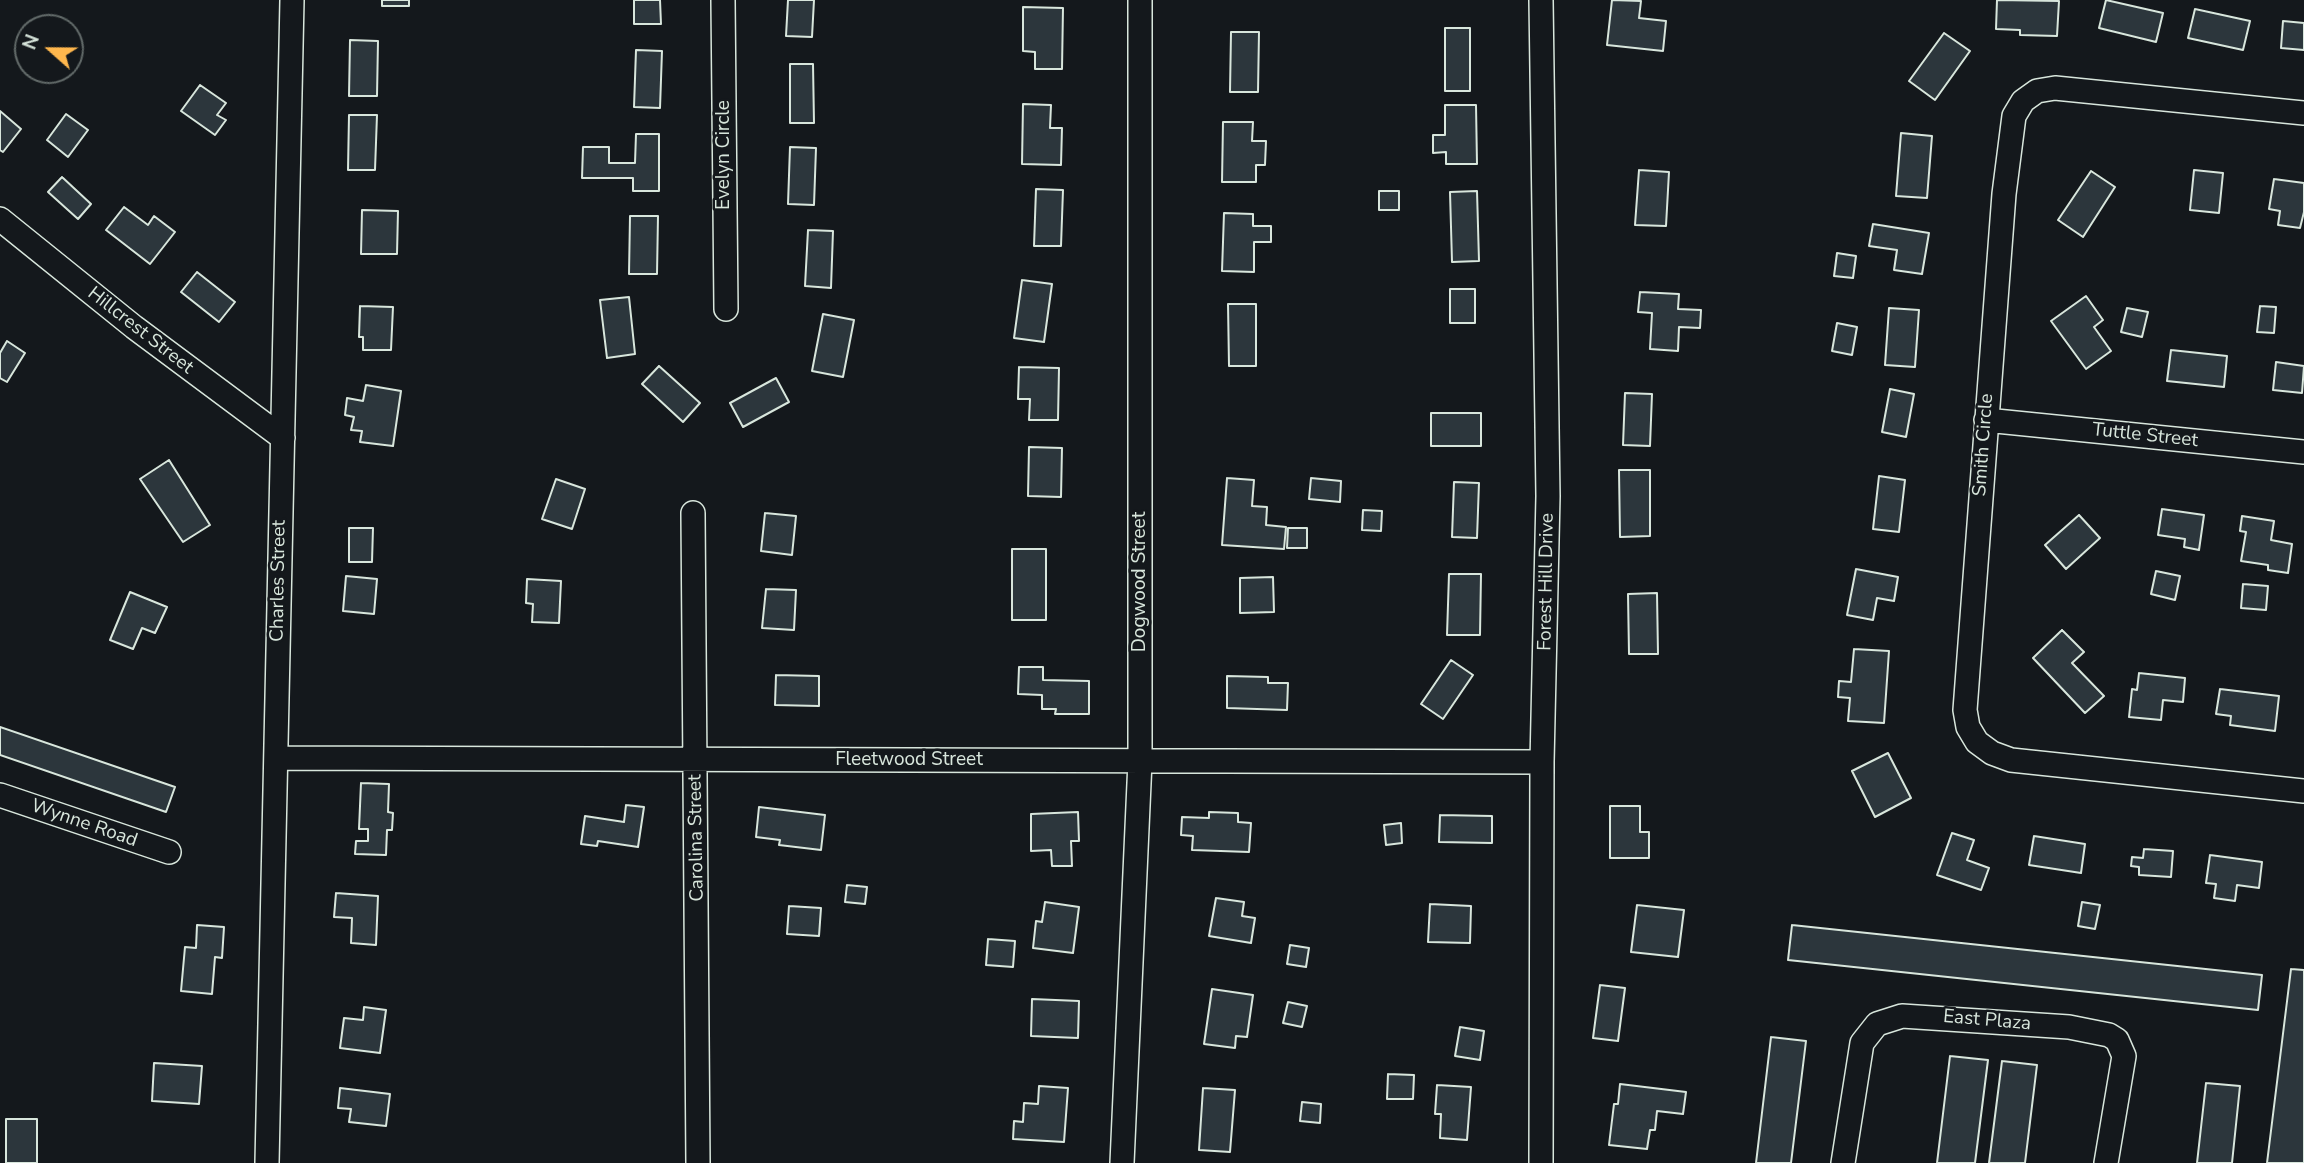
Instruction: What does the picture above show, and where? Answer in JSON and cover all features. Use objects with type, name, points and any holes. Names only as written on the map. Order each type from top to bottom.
[{"type":"street","name":"Charles Street","points":[[267,1163],[292,0]]},
{"type":"street","name":"Evelyn Circle","points":[[723,0],[726,309]]},
{"type":"street","name":"Dogwood Street","points":[[1122,1163],[1140,761],[1140,0]]},
{"type":"street","name":"Forest Hill Drive","points":[[1541,0],[1548,496],[1542,762],[1541,1163]]},
{"type":"street","name":"Smith Circle","points":[[2304,113],[2055,88],[2037,91],[2023,101],[2014,117],[2009,136],[1965,698],[1968,727],[1977,742],[1992,753],[2034,764],[2304,791]]},
{"type":"street","name":"Hillcrest Street","points":[[0,219],[125,320],[283,438]]},
{"type":"street","name":"Tuttle Street","points":[[1986,420],[2304,452]]},
{"type":"street","name":"Carolina Street","points":[[693,513],[698,1163]]},
{"type":"street","name":"Fleetwood Street","points":[[276,758],[1542,762]]},
{"type":"street","name":"Wynne Road","points":[[0,795],[169,852]]},
{"type":"street","name":"East Plaza","points":[[1843,1163],[1862,1043],[1877,1024],[1902,1016],[2069,1027],[2109,1034],[2117,1040],[2124,1056],[2106,1163]]},
{"type":"building","points":[[382,0],[409,0],[409,6],[382,6]]},
{"type":"building","points":[[634,0],[660,0],[661,24],[634,24]]},
{"type":"building","points":[[788,0],[814,0],[812,37],[786,36]]},
{"type":"building","points":[[1612,0],[1641,1],[1639,18],[1666,21],[1663,51],[1607,45]]},
{"type":"building","points":[[1997,0],[2059,1],[2057,36],[2020,35],[2020,30],[1996,29]]},
{"type":"building","points":[[2106,0],[2163,13],[2156,42],[2099,28]]},
{"type":"building","points":[[1023,7],[1063,8],[1062,69],[1035,69],[1035,52],[1023,51]]},
{"type":"building","points":[[2195,9],[2250,21],[2243,50],[2188,38]]},
{"type":"building","points":[[2283,21],[2304,23],[2304,50],[2281,48]]},
{"type":"building","points":[[1445,28],[1470,28],[1470,91],[1445,91]]},
{"type":"building","points":[[1231,32],[1259,32],[1258,92],[1230,92]]},
{"type":"building","points":[[1944,33],[1970,51],[1935,100],[1909,81]]},
{"type":"building","points":[[350,40],[378,41],[377,96],[349,96]]},
{"type":"building","points":[[636,50],[662,51],[660,108],[634,107]]},
{"type":"building","points":[[790,64],[813,64],[814,123],[790,123]]},
{"type":"building","points":[[200,85],[226,103],[217,115],[226,120],[215,135],[181,111]]},
{"type":"building","points":[[1023,104],[1051,105],[1050,128],[1062,128],[1061,165],[1022,164]]},
{"type":"building","points":[[1445,105],[1476,105],[1477,164],[1446,164],[1446,152],[1433,153],[1433,135],[1445,135]]},
{"type":"building","points":[[0,111],[21,129],[3,152],[0,150]]},
{"type":"building","points":[[66,114],[88,130],[68,157],[47,140]]},
{"type":"building","points":[[349,115],[377,115],[375,170],[348,170]]},
{"type":"building","points":[[1223,122],[1253,122],[1252,141],[1266,141],[1265,165],[1256,165],[1256,182],[1222,182]]},
{"type":"building","points":[[1901,133],[1932,136],[1927,198],[1896,196]]},
{"type":"building","points":[[636,134],[659,134],[659,191],[633,191],[633,178],[582,178],[583,147],[609,147],[609,163],[635,163]]},
{"type":"building","points":[[790,147],[816,148],[814,205],[788,204]]},
{"type":"building","points":[[1639,170],[1669,172],[1666,226],[1635,225]]},
{"type":"building","points":[[2194,170],[2223,173],[2219,213],[2190,210]]},
{"type":"building","points":[[2091,171],[2115,187],[2083,237],[2058,220]]},
{"type":"building","points":[[62,177],[91,204],[78,219],[48,192]]},
{"type":"building","points":[[2274,179],[2304,183],[2304,212],[2300,228],[2278,225],[2280,211],[2269,209]]},
{"type":"building","points":[[1036,189],[1063,190],[1061,246],[1034,246]]},
{"type":"building","points":[[1379,191],[1399,191],[1399,210],[1379,210]]},
{"type":"building","points":[[1477,191],[1479,261],[1452,262],[1450,192]]},
{"type":"building","points":[[124,207],[148,225],[154,216],[175,232],[150,264],[106,230]]},
{"type":"building","points":[[362,210],[398,211],[397,254],[361,254]]},
{"type":"building","points":[[1224,213],[1253,214],[1253,226],[1271,226],[1271,242],[1254,242],[1254,272],[1222,271]]},
{"type":"building","points":[[630,216],[658,216],[657,274],[629,274]]},
{"type":"building","points":[[1873,224],[1929,233],[1922,274],[1894,270],[1897,250],[1869,246]]},
{"type":"building","points":[[808,230],[833,231],[831,288],[805,286]]},
{"type":"building","points":[[1837,253],[1856,256],[1853,278],[1834,276]]},
{"type":"building","points":[[197,272],[235,302],[219,322],[181,292]]},
{"type":"building","points":[[1022,280],[1052,284],[1044,342],[1014,338]]},
{"type":"building","points":[[1450,289],[1475,289],[1475,323],[1450,323]]},
{"type":"building","points":[[1640,292],[1679,294],[1678,309],[1701,310],[1700,328],[1679,327],[1678,351],[1650,349],[1652,313],[1638,312]]},
{"type":"building","points":[[2086,296],[2103,320],[2094,327],[2111,351],[2086,369],[2051,321]]},
{"type":"building","points":[[629,297],[635,354],[607,358],[600,300]]},
{"type":"building","points":[[1228,304],[1256,304],[1256,366],[1229,366]]},
{"type":"building","points":[[360,306],[393,307],[391,350],[363,350],[363,337],[359,337]]},
{"type":"building","points":[[2260,306],[2276,307],[2274,333],[2257,332]]},
{"type":"building","points":[[1889,308],[1919,310],[1915,367],[1885,365]]},
{"type":"building","points":[[2127,308],[2148,312],[2142,337],[2121,332]]},
{"type":"building","points":[[823,314],[854,320],[843,377],[812,371]]},
{"type":"building","points":[[1837,323],[1857,327],[1852,355],[1832,351]]},
{"type":"building","points":[[7,341],[25,353],[7,382],[0,378],[0,353]]},
{"type":"building","points":[[2171,350],[2227,356],[2224,387],[2167,381]]},
{"type":"building","points":[[2276,362],[2304,366],[2302,393],[2273,390]]},
{"type":"building","points":[[659,366],[700,403],[683,422],[642,384]]},
{"type":"building","points":[[1019,367],[1059,368],[1058,420],[1029,420],[1030,399],[1018,399]]},
{"type":"building","points":[[776,378],[789,402],[743,427],[730,403]]},
{"type":"building","points":[[366,385],[401,391],[393,446],[360,442],[362,431],[351,430],[354,417],[345,415],[347,398],[363,401]]},
{"type":"building","points":[[1890,389],[1914,394],[1906,437],[1882,432]]},
{"type":"building","points":[[1625,393],[1652,394],[1650,446],[1623,445]]},
{"type":"building","points":[[1431,413],[1481,413],[1481,446],[1431,446]]},
{"type":"building","points":[[1029,447],[1062,448],[1061,497],[1028,496]]},
{"type":"building","points":[[169,460],[210,525],[183,542],[140,479]]},
{"type":"building","points":[[1619,470],[1650,470],[1650,536],[1620,537]]},
{"type":"building","points":[[1879,476],[1905,480],[1899,532],[1873,529]]},
{"type":"building","points":[[1227,478],[1254,480],[1252,506],[1267,507],[1266,525],[1286,527],[1284,549],[1222,545]]},
{"type":"building","points":[[1311,478],[1341,481],[1340,502],[1309,499]]},
{"type":"building","points":[[556,479],[585,489],[572,529],[542,519]]},
{"type":"building","points":[[1454,482],[1479,483],[1477,538],[1452,537]]},
{"type":"building","points":[[2162,509],[2204,515],[2199,550],[2184,547],[2185,539],[2158,535]]},
{"type":"building","points":[[1363,510],[1382,511],[1381,531],[1362,530]]},
{"type":"building","points":[[765,513],[796,516],[792,555],[761,551]]},
{"type":"building","points":[[2079,515],[2100,538],[2066,569],[2045,545]]},
{"type":"building","points":[[2242,516],[2274,521],[2271,540],[2292,544],[2288,573],[2268,570],[2268,565],[2241,561],[2246,532],[2240,531]]},
{"type":"building","points":[[349,528],[373,528],[372,562],[349,562]]},
{"type":"building","points":[[1288,528],[1307,528],[1307,548],[1287,548]]},
{"type":"building","points":[[1012,549],[1046,549],[1046,620],[1012,620]]},
{"type":"building","points":[[1856,569],[1898,577],[1894,601],[1877,598],[1873,620],[1847,615]]},
{"type":"building","points":[[2156,571],[2180,576],[2175,600],[2151,594]]},
{"type":"building","points":[[1449,574],[1481,574],[1480,635],[1447,635]]},
{"type":"building","points":[[346,576],[377,579],[374,614],[343,611]]},
{"type":"building","points":[[1273,577],[1274,612],[1240,613],[1240,578]]},
{"type":"building","points":[[527,579],[561,581],[559,623],[532,622],[533,604],[526,603]]},
{"type":"building","points":[[2243,584],[2268,586],[2266,610],[2241,608]]},
{"type":"building","points":[[766,589],[796,590],[794,630],[762,628]]},
{"type":"building","points":[[130,592],[167,607],[155,633],[142,628],[133,649],[110,640]]},
{"type":"building","points":[[1657,593],[1658,654],[1629,654],[1628,594]]},
{"type":"building","points":[[2062,630],[2084,652],[2072,663],[2104,696],[2085,713],[2033,658]]},
{"type":"building","points":[[1854,649],[1889,651],[1884,723],[1848,721],[1850,698],[1838,697],[1839,681],[1851,682]]},
{"type":"building","points":[[1451,660],[1473,675],[1443,719],[1421,704]]},
{"type":"building","points":[[1019,667],[1043,667],[1043,680],[1089,681],[1089,714],[1055,714],[1056,709],[1042,709],[1042,695],[1018,694]]},
{"type":"building","points":[[2139,673],[2185,678],[2183,702],[2163,700],[2161,720],[2129,717],[2132,689],[2137,690]]},
{"type":"building","points":[[776,675],[819,676],[819,706],[775,705]]},
{"type":"building","points":[[1227,676],[1268,677],[1268,683],[1288,683],[1287,710],[1227,708]]},
{"type":"building","points":[[2220,689],[2279,696],[2275,731],[2230,725],[2231,716],[2216,714]]},
{"type":"building","points":[[0,727],[175,787],[166,812],[0,755]]},
{"type":"building","points":[[1888,753],[1911,798],[1875,817],[1852,771]]},
{"type":"building","points":[[361,783],[389,784],[388,812],[393,813],[392,830],[387,830],[386,855],[355,854],[356,841],[368,841],[368,829],[359,829]]},
{"type":"building","points":[[626,805],[644,807],[638,847],[598,841],[597,846],[581,844],[585,816],[624,822]]},
{"type":"building","points":[[1610,806],[1640,806],[1640,832],[1649,832],[1649,858],[1610,858]]},
{"type":"building","points":[[759,807],[825,815],[821,850],[779,845],[780,840],[756,837]]},
{"type":"building","points":[[1078,812],[1079,841],[1071,841],[1072,866],[1052,866],[1051,850],[1031,851],[1031,814]]},
{"type":"building","points":[[1209,812],[1238,813],[1238,822],[1251,823],[1249,852],[1192,850],[1193,836],[1181,835],[1182,817],[1209,818]]},
{"type":"building","points":[[1440,815],[1492,816],[1492,843],[1439,842]]},
{"type":"building","points":[[1401,823],[1402,843],[1386,845],[1384,825]]},
{"type":"building","points":[[1952,833],[1974,840],[1967,860],[1989,868],[1981,890],[1937,875]]},
{"type":"building","points":[[2034,836],[2085,844],[2081,873],[2029,865]]},
{"type":"building","points":[[2144,849],[2173,851],[2171,877],[2139,875],[2139,867],[2131,866],[2132,857],[2143,858]]},
{"type":"building","points":[[2210,855],[2262,862],[2259,888],[2237,885],[2235,901],[2214,898],[2216,884],[2206,883]]},
{"type":"building","points":[[847,885],[867,887],[865,904],[845,902]]},
{"type":"building","points":[[336,893],[378,896],[376,945],[351,943],[352,918],[334,917]]},
{"type":"building","points":[[1216,898],[1244,902],[1242,916],[1255,918],[1251,943],[1209,936]]},
{"type":"building","points":[[1045,902],[1079,907],[1073,953],[1033,948],[1036,921],[1042,922]]},
{"type":"building","points":[[2082,902],[2100,905],[2095,929],[2078,926]]},
{"type":"building","points":[[1430,904],[1471,906],[1470,943],[1428,942]]},
{"type":"building","points":[[1637,905],[1684,910],[1678,957],[1631,952]]},
{"type":"building","points":[[789,906],[821,908],[819,936],[787,934]]},
{"type":"building","points":[[197,925],[224,927],[222,958],[215,957],[212,994],[181,991],[185,947],[196,948]]},
{"type":"building","points":[[1792,925],[2262,975],[2258,1010],[1788,960]]},
{"type":"building","points":[[988,939],[1015,941],[1013,967],[986,965]]},
{"type":"building","points":[[1290,945],[1309,948],[1306,967],[1287,964]]},
{"type":"building","points":[[2291,969],[2304,970],[2304,1163],[2267,1163]]},
{"type":"building","points":[[1600,985],[1625,988],[1618,1041],[1593,1038]]},
{"type":"building","points":[[1212,989],[1253,995],[1247,1037],[1236,1036],[1235,1048],[1204,1044]]},
{"type":"building","points":[[1032,999],[1079,1001],[1078,1038],[1031,1036]]},
{"type":"building","points":[[1288,1002],[1307,1006],[1302,1027],[1283,1023]]},
{"type":"building","points":[[364,1007],[386,1010],[380,1053],[340,1048],[344,1018],[363,1020]]},
{"type":"building","points":[[1460,1027],[1484,1031],[1480,1060],[1455,1056]]},
{"type":"building","points":[[1771,1037],[1806,1041],[1791,1163],[1756,1163]]},
{"type":"building","points":[[1950,1056],[1988,1060],[1975,1163],[1937,1163]]},
{"type":"building","points":[[2002,1061],[2037,1065],[2025,1163],[1989,1163]]},
{"type":"building","points":[[154,1063],[202,1066],[199,1104],[152,1101]]},
{"type":"building","points":[[1388,1074],[1414,1075],[1413,1099],[1387,1099]]},
{"type":"building","points":[[2206,1083],[2240,1086],[2232,1163],[2197,1163]]},
{"type":"building","points":[[1620,1084],[1686,1092],[1683,1114],[1657,1111],[1655,1130],[1650,1130],[1647,1149],[1609,1145],[1614,1104],[1618,1104]]},
{"type":"building","points":[[1437,1085],[1471,1087],[1467,1140],[1440,1138],[1441,1114],[1435,1114]]},
{"type":"building","points":[[1039,1086],[1068,1088],[1064,1142],[1013,1139],[1014,1121],[1023,1122],[1024,1103],[1038,1104]]},
{"type":"building","points":[[340,1088],[390,1094],[386,1126],[349,1122],[351,1109],[338,1108]]},
{"type":"building","points":[[1203,1088],[1235,1090],[1230,1152],[1199,1150]]},
{"type":"building","points":[[1302,1102],[1321,1104],[1320,1123],[1300,1121]]},
{"type":"building","points":[[6,1119],[37,1119],[37,1163],[6,1163]]}]
